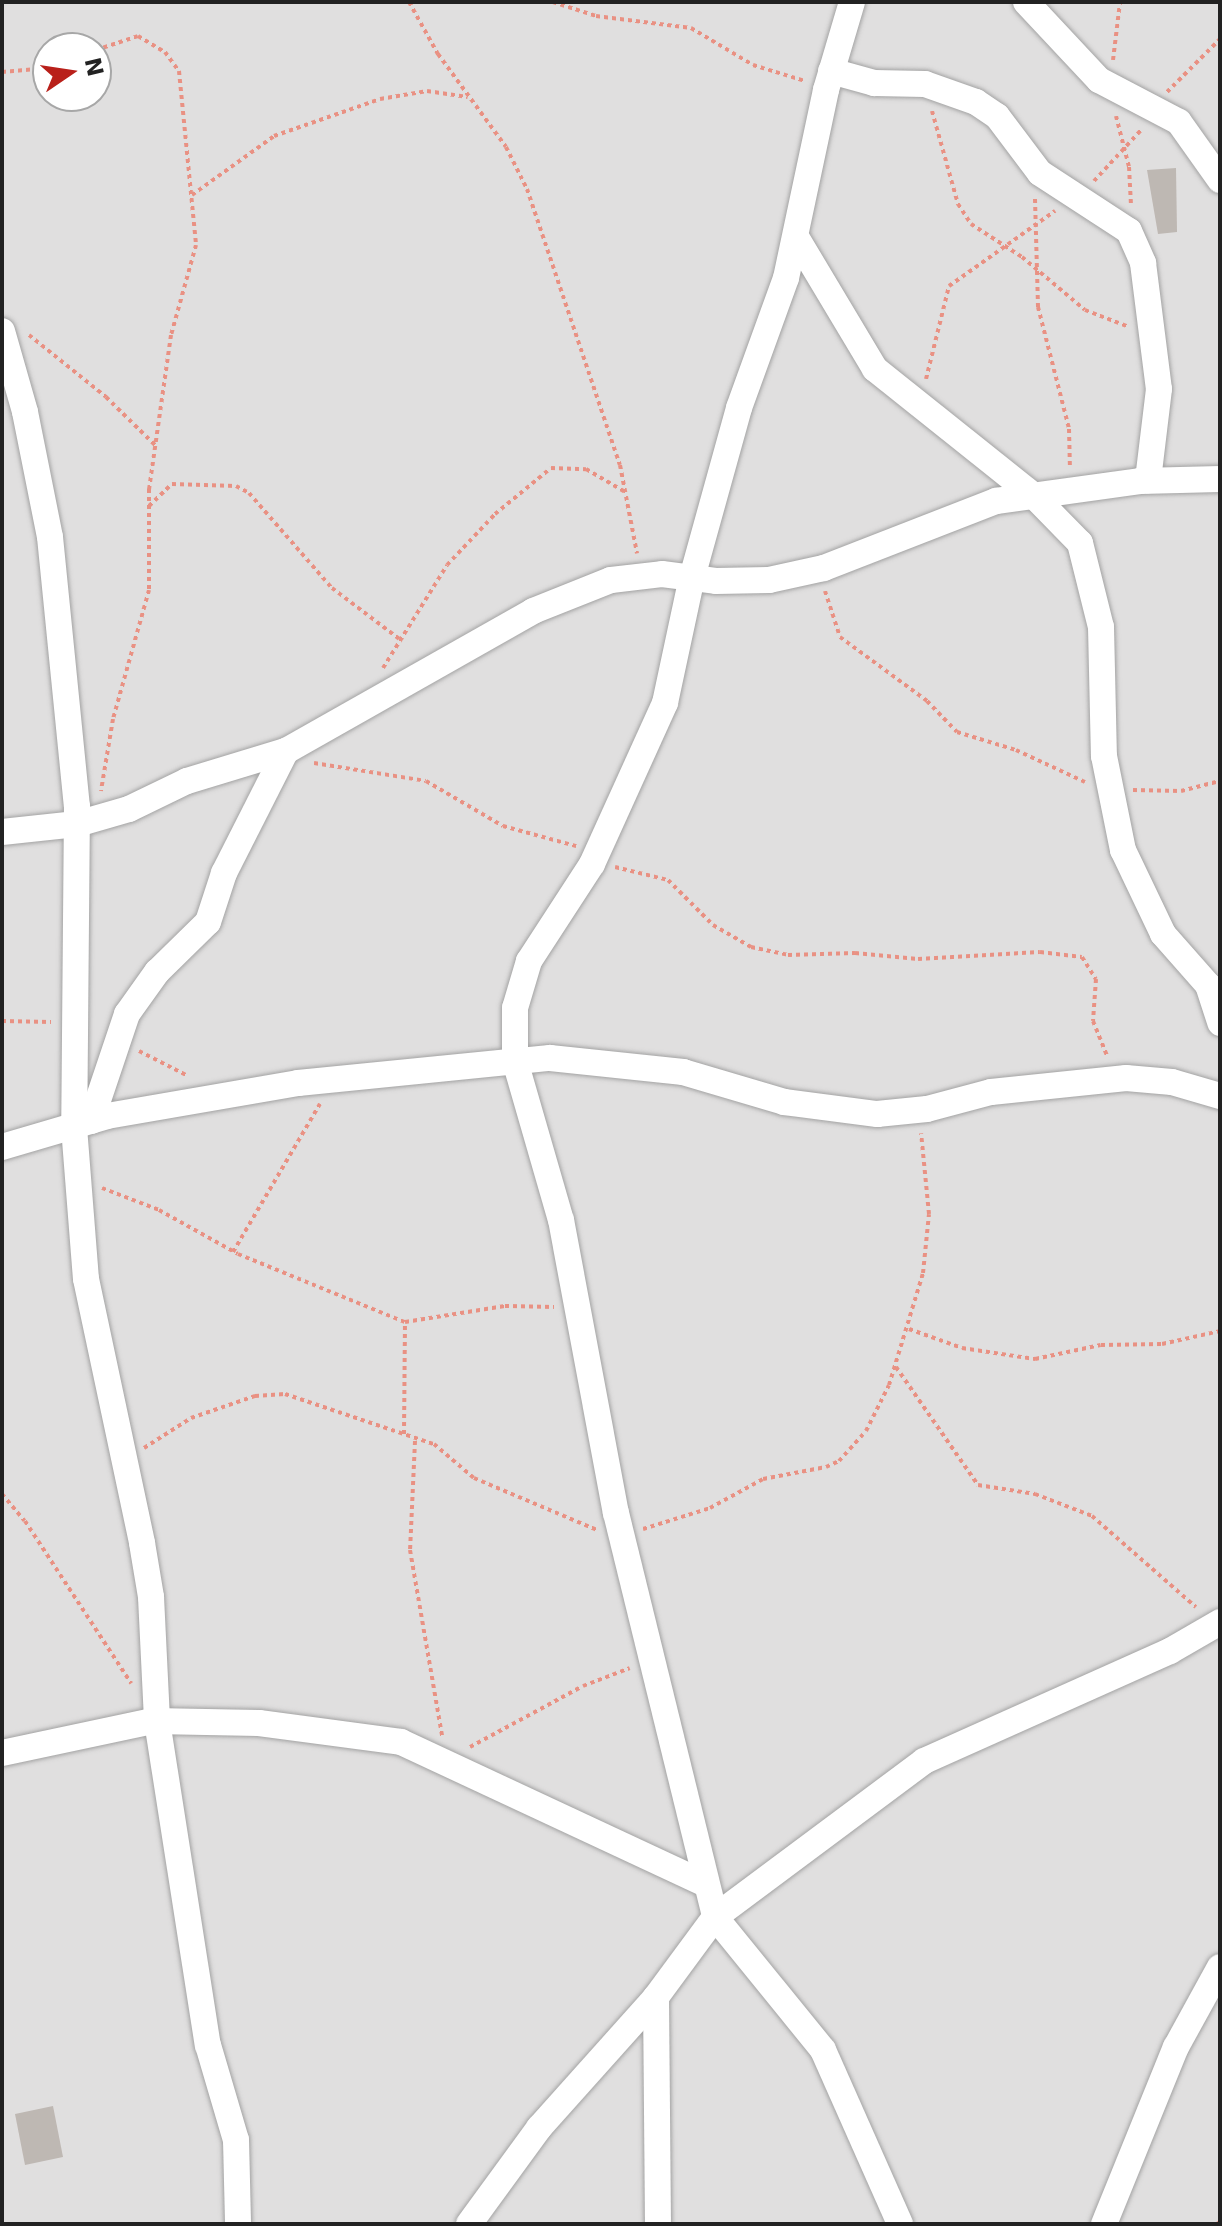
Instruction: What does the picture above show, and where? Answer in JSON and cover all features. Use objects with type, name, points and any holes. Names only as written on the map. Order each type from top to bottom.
[{"type":"street","points":[[852,2],[828,80],[796,237],[739,408],[692,577],[665,703],[595,859],[526,969],[515,1008],[515,1061],[558,1209],[622,1535],[655,1659],[715,1917],[823,2050],[900,2224]]},
{"type":"street","points":[[1026,2],[1111,88],[1157,108],[1195,140],[1220,180]]},
{"type":"street","points":[[828,80],[935,86],[997,116],[1040,173],[1129,231],[1143,263],[1154,334],[1158,424],[1148,480]]},
{"type":"street","points":[[796,237],[875,369],[1033,495],[1080,543],[1088,564],[1101,627],[1101,724],[1109,785],[1133,875],[1163,934],[1208,985],[1220,1023]]},
{"type":"street","points":[[14,331],[25,412],[50,537],[84,822],[74,1027],[82,1124],[79,1169],[94,1333],[127,1466],[151,1597],[157,1721],[208,2045],[236,2140],[238,2224]]},
{"type":"street","points":[[2,832],[84,822],[154,799],[187,781],[286,751],[533,611],[582,589],[641,575],[755,581],[824,568],[947,518],[1033,495],[1148,480],[1220,479]]},
{"type":"street","points":[[82,1124],[116,1040],[147,984],[208,922],[224,873],[286,751]]},
{"type":"street","points":[[2,1147],[82,1124],[340,1076],[515,1061],[600,1060],[683,1072],[784,1102],[877,1114],[920,1110],[991,1092],[1126,1078],[1172,1082],[1220,1096]]},
{"type":"street","points":[[469,2224],[539,2128],[656,1997],[715,1917],[924,1761],[1170,1651],[1218,1623]]},
{"type":"street","points":[[2,1753],[157,1721],[329,1731],[401,1742],[705,1884]]},
{"type":"street","points":[[1104,2224],[1176,2047],[1220,1967]]},
{"type":"street","points":[[656,1997],[658,2224]]},
{"type":"path","points":[[409,2],[527,189],[625,492],[641,575]]},
{"type":"path","points":[[553,2],[596,16],[691,28],[753,65],[828,80]]},
{"type":"path","points":[[1120,2],[1111,88],[1132,195],[1129,231]]},
{"type":"path","points":[[84,822],[144,617],[148,508],[171,335],[196,260],[179,71],[165,52],[138,36],[112,45]]},
{"type":"path","points":[[1157,108],[1178,76],[1220,39]]},
{"type":"path","points":[[2,72],[32,69]]},
{"type":"path","points":[[935,86],[935,128],[961,214],[1085,310],[1154,334]]},
{"type":"path","points":[[191,196],[260,143],[363,104],[427,91],[470,98]]},
{"type":"path","points":[[913,401],[934,355],[943,298],[949,286],[1078,196],[1124,151]]},
{"type":"path","points":[[1034,225],[1041,332],[1069,429],[1065,491]]},
{"type":"path","points":[[14,331],[106,397],[156,446]]},
{"type":"path","points":[[380,672],[447,565],[495,514],[551,468],[586,469],[625,492]]},
{"type":"path","points":[[148,508],[172,484],[236,486],[249,493],[332,588],[402,641]]},
{"type":"path","points":[[824,568],[830,619],[840,637],[927,701],[957,732],[1016,750],[1075,779],[1165,792],[1220,781]]},
{"type":"path","points":[[286,751],[292,760],[426,781],[503,826],[595,859],[668,880],[713,925],[751,947],[788,955],[855,953],[918,959],[1040,952],[1082,957],[1096,979],[1097,1037],[1126,1078]]},
{"type":"path","points":[[2,1021],[74,1027]]},
{"type":"path","points":[[116,1040],[229,1096]]},
{"type":"path","points":[[233,1252],[340,1076]]},
{"type":"path","points":[[127,1466],[170,1428],[255,1396],[285,1394],[404,1434],[415,1441],[434,1444],[489,1485],[542,1503],[611,1536],[710,1508],[763,1479],[839,1461],[866,1431],[909,1329],[923,1273],[929,1214],[920,1110]]},
{"type":"path","points":[[79,1169],[99,1187],[159,1210],[233,1252],[405,1322],[537,1304],[577,1316]]},
{"type":"path","points":[[404,1434],[405,1322]]},
{"type":"path","points":[[909,1329],[962,1348],[1035,1359],[1101,1345],[1162,1344],[1220,1331]]},
{"type":"path","points":[[895,1366],[978,1485],[1035,1494],[1092,1516],[1218,1623]]},
{"type":"path","points":[[415,1441],[410,1550],[444,1760],[583,1686],[655,1659]]},
{"type":"path","points":[[2,1494],[40,1543],[60,1581],[134,1687]]},
{"type":"shaded area","points":[[2,2],[1220,2],[1220,2224],[2,2224]]},
{"type":"building","points":[[1176,168],[1177,232],[1158,234],[1147,170]]},
{"type":"building","points":[[53,2106],[63,2157],[25,2165],[15,2114]]}]
